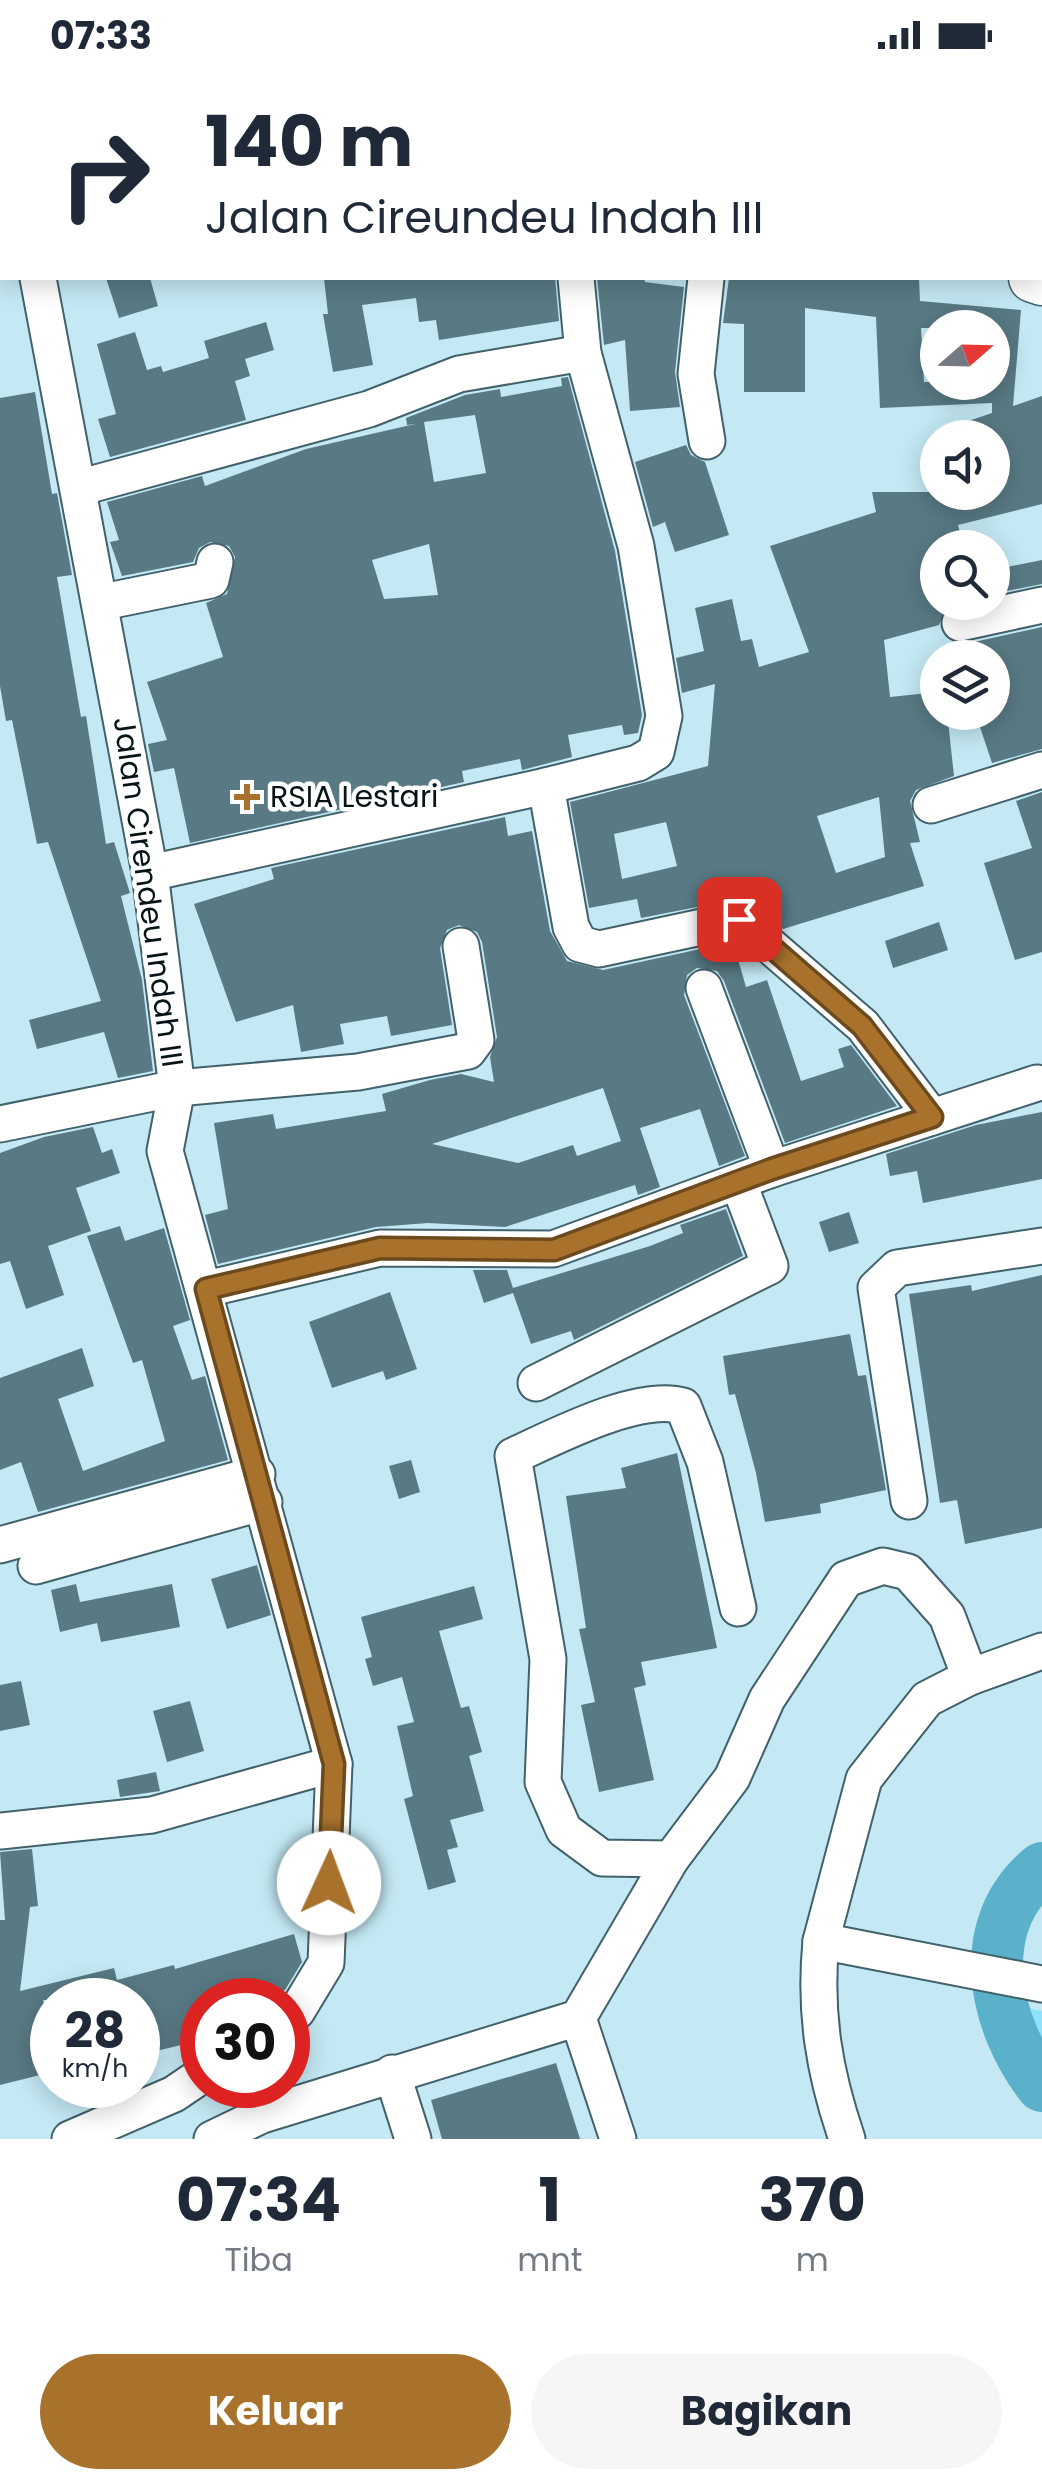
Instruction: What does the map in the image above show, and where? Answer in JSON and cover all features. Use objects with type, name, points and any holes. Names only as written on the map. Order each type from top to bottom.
[{"type":"street","name":"Jalan Cirendeu Indah III","points":[[38,280],[150,873],[177,1088],[165,1150],[334,1764],[326,1963],[310,1990]]},
{"type":"street","points":[[150,873],[546,786],[656,752],[664,716],[636,546],[583,353],[576,280]]},
{"type":"street","points":[[706,280],[696,374],[707,441]]},
{"type":"street","points":[[78,488],[369,408],[459,374],[583,353]]},
{"type":"street","points":[[102,602],[210,580],[216,562]]},
{"type":"street","points":[[960,623],[1042,605]]},
{"type":"street","points":[[932,805],[1042,770]]},
{"type":"street","points":[[546,786],[571,927],[580,944],[599,949],[739,919],[862,1026],[932,1117]]},
{"type":"street","points":[[0,1124],[177,1088],[358,1072],[468,1051],[476,1040],[461,946]]},
{"type":"street","points":[[704,988],[772,1169]]},
{"type":"street","points":[[206,1289],[380,1248],[554,1250],[772,1169],[1040,1080]]},
{"type":"street","points":[[536,1383],[770,1266],[740,1184]]},
{"type":"street","points":[[909,1502],[876,1288],[898,1268],[1042,1246]]},
{"type":"street","points":[[671,1858],[602,1858],[564,1830],[543,1782],[548,1659],[513,1456],[581,1424],[666,1401],[682,1406],[705,1462],[738,1608]]},
{"type":"street","points":[[0,1546],[260,1488]]},
{"type":"street","points":[[36,1566],[260,1488]]},
{"type":"street","points":[[212,2139],[262,2115],[392,2072],[578,2018],[671,1858],[732,1778],[767,1700],[846,1579],[883,1566],[908,1572],[947,1616],[970,1677]]},
{"type":"street","points":[[846,2139],[821,2050],[816,1986],[822,1941],[864,1780],[927,1699],[970,1677],[1042,1651]]},
{"type":"street","points":[[0,1831],[152,1815],[334,1764]]},
{"type":"street","points":[[822,1941],[897,1959],[1042,1984]]},
{"type":"street","points":[[578,2018],[618,2139]]},
{"type":"street","points":[[392,2072],[413,2139]]},
{"type":"street","points":[[70,2139],[180,2090]]},
{"type":"shaded area","points":[[998,2001],[1042,2011],[1042,2086],[1016,2052]]},
{"type":"building","points":[[107,280],[151,280],[158,306],[119,318]]},
{"type":"building","points":[[324,280],[555,280],[559,321],[439,340],[436,320],[419,322],[416,298],[362,305],[373,365],[333,372],[323,314],[328,314]]},
{"type":"building","points":[[597,280],[644,280],[684,287],[675,372],[680,407],[630,411],[625,340],[604,345]]},
{"type":"building","points":[[729,280],[919,280],[920,301],[1021,310],[1013,406],[1042,396],[1042,504],[958,525],[959,530],[920,530],[920,620],[941,620],[939,625],[884,640],[890,697],[920,694],[920,730],[949,730],[954,776],[916,790],[910,801],[920,842],[910,843],[924,886],[783,929],[743,898],[641,918],[637,899],[589,908],[570,802],[708,766],[715,684],[682,693],[676,658],[704,651],[695,608],[732,599],[741,641],[752,639],[759,667],[809,652],[770,546],[876,512],[872,492],[920,492],[920,510],[1010,510],[1010,420],[971,420],[992,413],[992,403],[880,408],[876,317],[805,308],[805,392],[744,392],[744,324],[723,323]],"holes":[[[879,797],[885,857],[836,873],[817,816]],[[666,822],[677,866],[622,879],[614,834]]]},
{"type":"building","points":[[266,322],[274,350],[245,359],[250,376],[235,381],[246,420],[110,457],[98,419],[116,414],[97,344],[135,332],[147,370],[161,366],[163,372],[209,358],[204,341]]},
{"type":"building","points":[[568,377],[615,551],[642,715],[638,733],[624,735],[622,725],[568,735],[572,757],[522,770],[520,759],[462,771],[464,782],[190,843],[174,768],[154,772],[148,744],[167,740],[147,682],[223,657],[206,603],[227,594],[235,557],[229,546],[210,542],[199,548],[193,562],[122,576],[110,542],[119,540],[107,502],[202,476],[205,486],[306,449],[415,424],[407,425],[406,418],[465,395],[500,389],[501,397],[562,386],[561,378]],"holes":[[[475,415],[486,473],[434,482],[424,422]],[[429,544],[438,595],[384,599],[372,560]]]},
{"type":"building","points":[[35,392],[52,494],[57,493],[72,575],[57,577],[81,717],[86,716],[106,844],[114,842],[130,893],[121,896],[142,980],[153,1071],[118,1078],[104,1032],[37,1049],[29,1020],[101,1001],[48,842],[37,844],[12,720],[6,721],[0,686],[0,398]]},
{"type":"building","points":[[686,445],[691,455],[705,462],[729,535],[675,552],[665,522],[653,527],[635,462]]},
{"type":"building","points":[[1042,560],[1042,584],[1010,590],[1010,566]]},
{"type":"building","points":[[1042,627],[1042,749],[992,763],[981,730],[1010,730],[1010,640],[983,640]]},
{"type":"building","points":[[1042,792],[1042,952],[1015,960],[984,863],[1032,848],[1016,801]]},
{"type":"building","points":[[505,817],[508,836],[532,831],[550,931],[567,961],[603,970],[733,942],[746,987],[767,980],[801,1081],[844,1067],[838,1049],[851,1045],[897,1106],[785,1143],[724,981],[717,971],[697,968],[687,975],[684,995],[745,1156],[719,1166],[700,1109],[640,1128],[660,1187],[638,1195],[635,1185],[505,1227],[428,1223],[376,1227],[218,1264],[205,1215],[228,1209],[214,1123],[273,1114],[276,1129],[386,1111],[382,1094],[430,1080],[461,1074],[494,1082],[490,1057],[497,1037],[482,942],[477,932],[459,925],[447,930],[440,948],[452,1025],[391,1036],[387,1016],[340,1024],[344,1044],[301,1052],[293,1005],[236,1022],[194,904],[274,879],[271,868]],"holes":[[[603,1088],[621,1141],[577,1156],[573,1145],[518,1163],[432,1144]]]},
{"type":"building","points":[[939,922],[948,950],[893,968],[885,941]]},
{"type":"building","points":[[1042,1112],[1042,1179],[923,1203],[917,1171],[890,1176],[886,1154],[976,1125]]},
{"type":"building","points":[[93,1127],[102,1153],[112,1149],[120,1173],[76,1188],[91,1231],[48,1246],[64,1295],[26,1309],[10,1261],[0,1264],[0,1153],[44,1137]]},
{"type":"building","points":[[726,1209],[743,1256],[574,1340],[571,1331],[531,1344],[513,1293],[484,1303],[473,1270],[507,1270],[513,1288],[650,1246],[683,1233],[680,1225]]},
{"type":"building","points":[[849,1212],[859,1243],[829,1252],[819,1222]]},
{"type":"building","points":[[120,1226],[125,1241],[164,1228],[190,1320],[173,1326],[192,1380],[205,1376],[228,1460],[38,1512],[21,1462],[0,1470],[0,1378],[82,1348],[94,1386],[58,1399],[83,1471],[165,1441],[142,1360],[133,1363],[87,1236]]},
{"type":"building","points":[[1042,1275],[1042,1528],[965,1544],[957,1500],[940,1503],[909,1294],[971,1285],[972,1291]]},
{"type":"building","points":[[390,1292],[417,1369],[386,1380],[383,1371],[332,1388],[309,1322]]},
{"type":"building","points":[[850,1334],[858,1376],[866,1375],[886,1490],[820,1504],[821,1513],[765,1522],[735,1394],[729,1395],[723,1356]]},
{"type":"building","points":[[677,1453],[717,1648],[641,1662],[646,1685],[634,1688],[654,1780],[599,1792],[581,1705],[595,1702],[579,1629],[586,1628],[566,1496],[626,1488],[621,1468]]},
{"type":"building","points":[[411,1460],[420,1492],[399,1499],[389,1466]]},
{"type":"building","points":[[257,1565],[271,1615],[227,1629],[211,1579]]},
{"type":"building","points":[[76,1584],[80,1602],[172,1584],[180,1627],[101,1642],[97,1623],[60,1632],[51,1590]]},
{"type":"building","points":[[474,1586],[483,1619],[439,1631],[461,1708],[469,1706],[482,1752],[469,1756],[484,1811],[450,1820],[458,1847],[447,1850],[456,1882],[428,1890],[404,1799],[413,1796],[397,1726],[414,1722],[402,1677],[373,1686],[365,1659],[372,1657],[361,1617]]},
{"type":"building","points":[[21,1681],[30,1725],[0,1731],[0,1685]]},
{"type":"building","points":[[190,1701],[204,1751],[167,1762],[153,1711]]},
{"type":"building","points":[[156,1772],[160,1791],[120,1797],[117,1780]]},
{"type":"building","points":[[32,1849],[38,1906],[30,1907],[20,1991],[30,1989],[30,2078],[0,2085],[0,1920],[5,1920],[0,1852]]},
{"type":"building","points":[[294,1934],[302,1962],[292,1978],[180,1978],[180,2045],[160,2050],[160,1978],[125,1978],[174,1965],[175,1969]]},
{"type":"building","points":[[114,1968],[116,1978],[73,1978]]},
{"type":"building","points":[[556,2063],[580,2139],[442,2139],[431,2100]]},
{"type":"waterway","points":[[1042,1868],[1020,1891],[1006,1918],[998,1946],[997,1975],[1011,2034],[1042,2086]]},
{"type":"place","name":"RSIA Lestari","points":[[247,797]]},
{"type":"route","points":[[329,1883],[334,1764],[206,1289],[380,1248],[554,1250],[772,1169],[932,1117],[862,1026],[739,919]]}]
